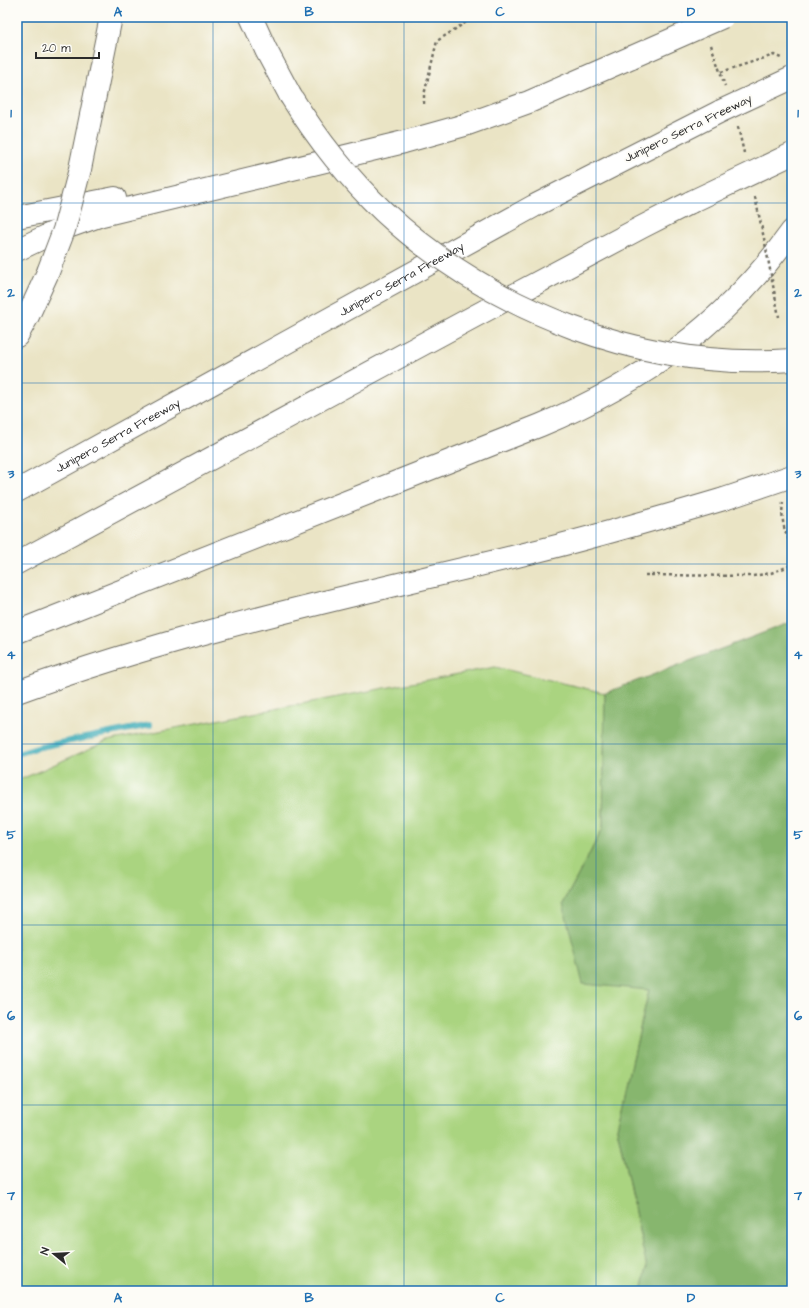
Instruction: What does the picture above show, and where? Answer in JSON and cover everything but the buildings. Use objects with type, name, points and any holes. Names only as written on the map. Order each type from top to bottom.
[{"type":"highway","points":[[17,336],[48,272],[64,230],[80,169],[111,17]]},
{"type":"highway","points":[[251,17],[266,50],[290,95],[337,161],[384,212],[438,256],[476,282],[540,314],[582,330],[649,350],[692,357],[718,359],[757,361],[792,360]]},
{"type":"highway","points":[[17,250],[57,231],[102,215],[436,134],[496,115],[723,17]]},
{"type":"highway","name":"Junipero Serra Freeway","points":[[17,491],[527,210],[669,137],[789,69]]},
{"type":"highway","points":[[17,217],[368,151]]},
{"type":"highway","points":[[17,563],[635,230],[792,154]]},
{"type":"highway","points":[[17,632],[541,425],[596,400],[639,376],[666,358],[711,322],[742,292],[792,232]]},
{"type":"highway","points":[[17,692],[95,665],[174,641],[252,620],[601,534],[724,499],[792,476]]},
{"type":"highway","points":[[17,705],[136,664],[340,609],[392,586]]},
{"type":"path","points":[[424,104],[424,95],[437,41],[474,17]]},
{"type":"path","points":[[721,72],[774,55],[789,69]]},
{"type":"path","points":[[755,197],[779,317]]},
{"type":"path","points":[[784,496],[782,508],[784,525],[792,544]]},
{"type":"path","points":[[645,575],[753,576],[792,565]]},
{"type":"green space","points":[[792,622],[792,1291],[642,1291],[647,1268],[617,1128],[649,990],[583,984],[563,904],[603,828],[605,693]]},
{"type":"green space","points":[[495,667],[605,693],[603,828],[563,904],[649,990],[617,1128],[647,1268],[642,1291],[17,1291],[17,781],[107,741]]},
{"type":"waterway","points":[[17,754],[40,747],[150,725]]}]
